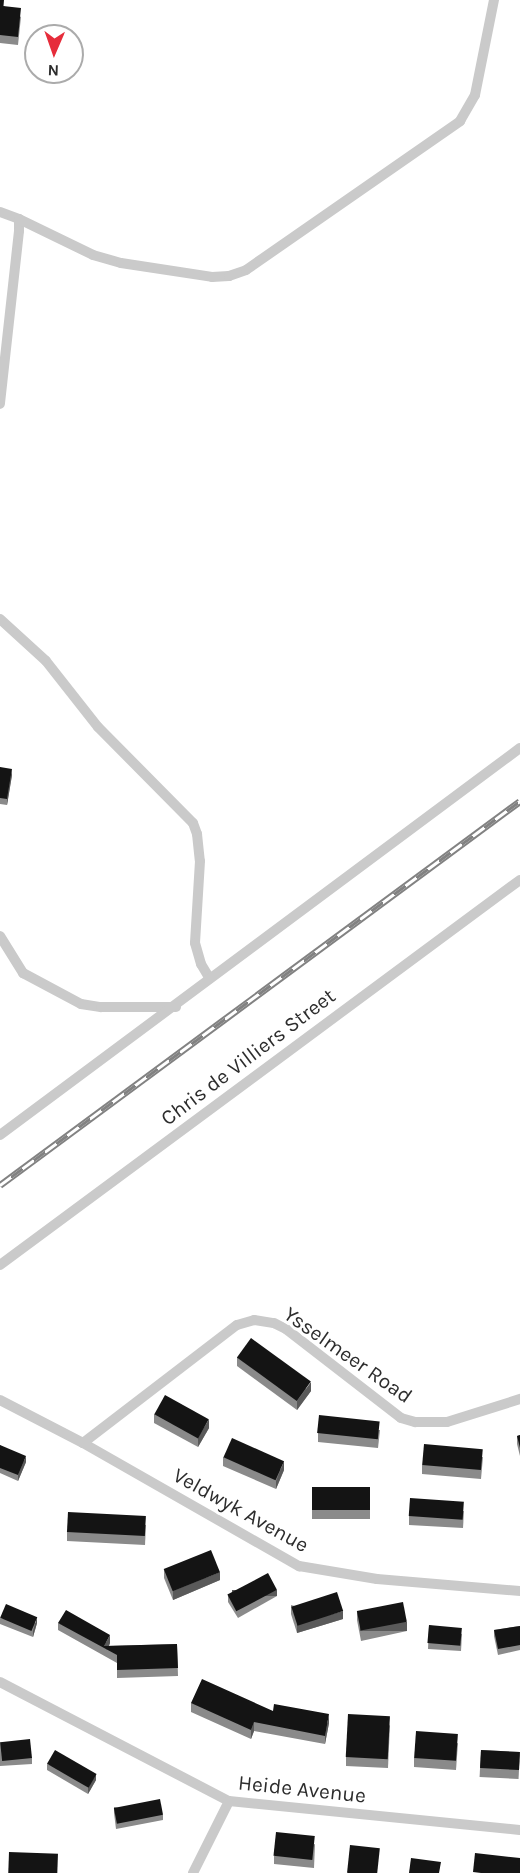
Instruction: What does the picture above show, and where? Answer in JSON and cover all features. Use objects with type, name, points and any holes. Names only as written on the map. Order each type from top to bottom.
[{"type":"street","points":[[0,212],[93,255],[121,262],[212,277],[229,276],[246,270],[460,121],[475,95],[494,0]]},
{"type":"street","points":[[0,404],[3,357],[19,219]]},
{"type":"street","points":[[0,619],[46,661],[98,727],[193,823],[197,834],[200,861],[195,942],[201,964],[210,979]]},
{"type":"street","points":[[0,1135],[520,748]]},
{"type":"street","name":"Chris de Villiers Street","points":[[0,1265],[520,880]]},
{"type":"street","points":[[0,936],[23,973],[81,1004],[101,1007],[176,1006]]},
{"type":"street","name":"Ysselmeer Road","points":[[83,1443],[237,1325],[254,1320],[274,1323],[286,1329],[401,1418],[415,1422],[447,1422],[520,1399]]},
{"type":"street","name":"Veldwyk Avenue","points":[[0,1400],[83,1443],[299,1566],[377,1579],[520,1591]]},
{"type":"street","name":"Heide Avenue","points":[[0,1682],[228,1802],[520,1830]]},
{"type":"street","points":[[193,1873],[228,1802]]},
{"type":"building","points":[[0,0],[4,0],[3,6],[21,8],[18,37],[0,35]]},
{"type":"building","points":[[0,767],[12,769],[7,799],[0,798]]},
{"type":"building","points":[[251,1338],[311,1381],[297,1401],[237,1357]]},
{"type":"building","points":[[165,1395],[209,1419],[198,1438],[154,1414]]},
{"type":"building","points":[[319,1415],[380,1421],[378,1439],[317,1433]]},
{"type":"building","points":[[232,1438],[284,1461],[276,1480],[223,1457]]},
{"type":"building","points":[[424,1444],[483,1449],[481,1470],[422,1465]]},
{"type":"building","points":[[0,1445],[26,1456],[18,1475],[0,1468]]},
{"type":"building","points":[[312,1487],[370,1487],[370,1510],[312,1510]]},
{"type":"building","points":[[410,1498],[464,1502],[463,1520],[409,1516]]},
{"type":"building","points":[[68,1512],[146,1516],[145,1536],[67,1532]]},
{"type":"building","points":[[211,1550],[220,1572],[173,1591],[164,1569]]},
{"type":"building","points":[[268,1573],[277,1590],[236,1611],[227,1595]]},
{"type":"building","points":[[337,1592],[343,1611],[298,1626],[291,1607]]},
{"type":"building","points":[[403,1602],[407,1622],[361,1631],[357,1611]]},
{"type":"building","points":[[6,1604],[37,1617],[31,1631],[0,1618]]},
{"type":"building","points":[[66,1610],[110,1635],[104,1646],[177,1644],[178,1668],[117,1670],[117,1655],[58,1623]]},
{"type":"building","points":[[429,1625],[462,1628],[460,1646],[427,1643]]},
{"type":"building","points":[[520,1626],[520,1645],[498,1649],[494,1630]]},
{"type":"building","points":[[202,1679],[273,1711],[274,1704],[329,1714],[325,1736],[254,1722],[251,1730],[191,1703]]},
{"type":"building","points":[[348,1714],[390,1716],[388,1759],[346,1757]]},
{"type":"building","points":[[416,1731],[458,1734],[456,1761],[414,1758]]},
{"type":"building","points":[[30,1739],[32,1758],[2,1761],[0,1742]]},
{"type":"building","points":[[55,1750],[97,1774],[89,1788],[47,1764]]},
{"type":"building","points":[[481,1750],[520,1752],[519,1770],[480,1768]]},
{"type":"building","points":[[160,1799],[163,1815],[117,1824],[114,1808]]},
{"type":"building","points":[[276,1832],[315,1836],[312,1860],[273,1856]]},
{"type":"building","points":[[350,1845],[380,1848],[377,1873],[347,1873]]},
{"type":"building","points":[[9,1852],[58,1854],[57,1873],[8,1873]]},
{"type":"building","points":[[475,1853],[520,1858],[520,1873],[473,1872]]},
{"type":"building","points":[[411,1858],[441,1862],[439,1873],[409,1873]]},
{"type":"railway","points":[[0,1185],[520,801]]}]
